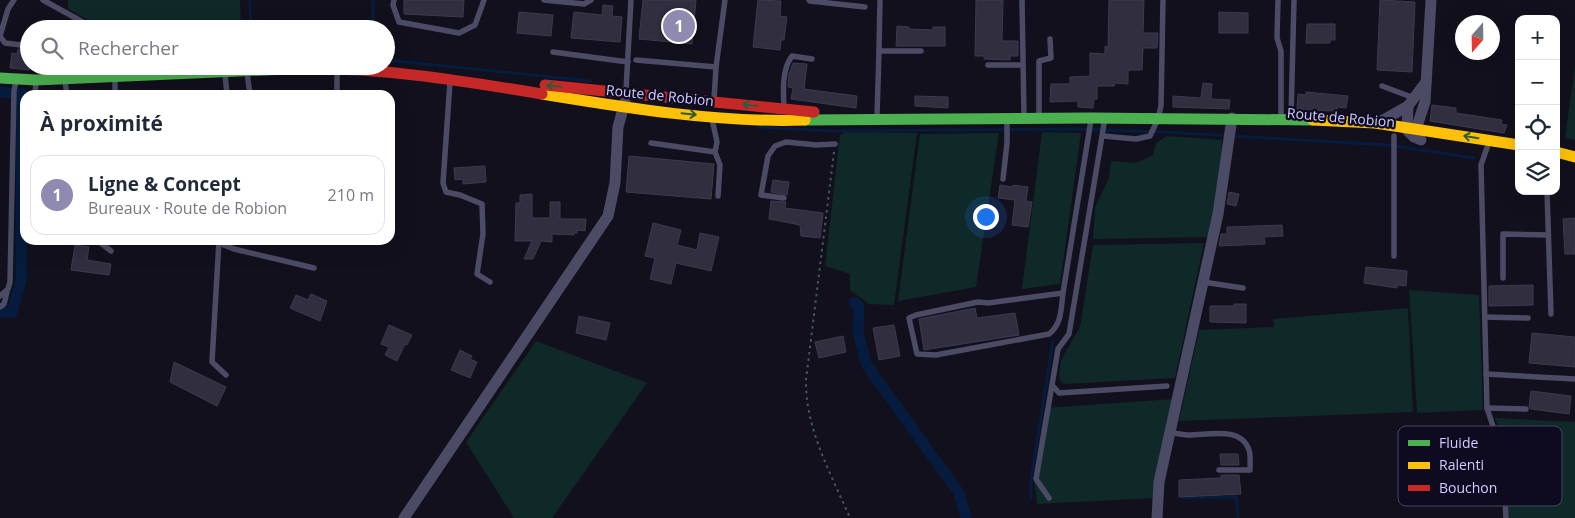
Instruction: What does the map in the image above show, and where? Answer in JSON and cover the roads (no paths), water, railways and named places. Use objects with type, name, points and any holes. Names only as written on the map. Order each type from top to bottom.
[{"type":"main road","name":"Route de Robion","points":[[395,74],[450,80],[557,97],[625,100],[680,97],[873,119]]},
{"type":"main road","name":"Route de Robion","points":[[0,78],[36,80],[131,75]]},
{"type":"main road","name":"Route de Robion","points":[[450,80],[545,85],[712,116],[783,121],[1105,118],[1375,123],[1413,132],[1488,144],[1515,152]]},
{"type":"main road","name":"Route de Robion","points":[[1288,122],[1394,136],[1413,132]]},
{"type":"main road","name":"Route de Robion","points":[[1488,144],[1515,145]]},
{"type":"main road","points":[[1560,153],[1575,159]]},
{"type":"main road","points":[[1560,158],[1575,159]]},
{"type":"street","points":[[1413,132],[1425,102],[1431,0]]},
{"type":"street","points":[[1375,123],[1386,119],[1411,102],[1426,82]]},
{"type":"street","points":[[404,518],[608,216],[615,183],[618,127],[625,100]]},
{"type":"street","points":[[1411,102],[1413,132]]},
{"type":"street","points":[[1157,518],[1159,482],[1218,214],[1232,121]]},
{"type":"street","points":[[1342,130],[1356,127],[1413,132]]},
{"type":"lane","points":[[14,0],[8,9],[0,36],[4,44],[20,45]]},
{"type":"lane","points":[[43,0],[79,20]]},
{"type":"lane","points":[[394,0],[393,5],[399,22],[459,33],[474,25],[484,0]]},
{"type":"lane","points":[[544,0],[584,4],[591,0]]},
{"type":"lane","points":[[625,100],[631,0]]},
{"type":"lane","points":[[718,196],[720,165],[716,152],[717,142],[712,116],[725,0]]},
{"type":"lane","points":[[809,0],[810,2],[865,7]]},
{"type":"lane","points":[[873,119],[879,51],[880,0]]},
{"type":"lane","points":[[1022,0],[1024,118]]},
{"type":"lane","points":[[1103,136],[1136,139],[1150,136],[1160,119],[1163,0]]},
{"type":"lane","points":[[1278,0],[1277,38],[1281,51],[1288,122]]},
{"type":"lane","points":[[1288,122],[1294,0]]},
{"type":"lane","points":[[1039,118],[1039,61],[1051,58],[1050,39]]},
{"type":"lane","points":[[879,51],[921,51]]},
{"type":"lane","points":[[553,52],[628,62]]},
{"type":"lane","points":[[784,109],[783,97],[786,64],[792,56],[812,59]]},
{"type":"lane","points":[[636,60],[716,67]]},
{"type":"lane","points":[[988,65],[1022,65]]},
{"type":"lane","points":[[225,75],[228,90]]},
{"type":"lane","points":[[248,75],[249,90]]},
{"type":"lane","points":[[337,75],[337,90]]},
{"type":"lane","points":[[115,77],[115,90]]},
{"type":"lane","points":[[0,307],[4,304],[10,282],[14,92],[17,79]]},
{"type":"lane","points":[[65,79],[66,90]]},
{"type":"lane","points":[[35,90],[36,80]]},
{"type":"lane","points":[[450,80],[443,184],[446,192],[460,195],[482,204],[483,234],[477,274],[490,282]]},
{"type":"lane","points":[[1382,86],[1411,102]]},
{"type":"lane","points":[[1063,293],[988,303],[978,302],[916,315],[909,318],[917,354],[936,355],[1049,334],[1056,328],[1060,317],[1091,118]]},
{"type":"lane","points":[[1049,498],[1036,479],[1058,349],[1069,334],[1105,118]]},
{"type":"lane","points":[[1003,179],[1007,143],[1007,119]]},
{"type":"lane","points":[[1394,136],[1394,256]]},
{"type":"lane","points":[[784,198],[761,195],[768,156],[775,146],[786,142],[816,145],[835,144]]},
{"type":"lane","points":[[651,143],[716,152]]},
{"type":"lane","points":[[1488,144],[1481,165],[1487,408],[1493,426]]},
{"type":"lane","points":[[1547,195],[1550,314]]},
{"type":"lane","points":[[1503,278],[1503,234],[1548,236]]},
{"type":"lane","points":[[103,245],[111,251]]},
{"type":"lane","points":[[219,245],[212,362],[226,375]]},
{"type":"lane","points":[[225,245],[234,249],[314,268]]},
{"type":"lane","points":[[1203,282],[1243,288]]},
{"type":"lane","points":[[0,296],[8,290]]},
{"type":"lane","points":[[1485,316],[1528,318]]},
{"type":"lane","points":[[1486,374],[1575,379]]},
{"type":"lane","points":[[1052,385],[1059,393],[1168,386]]},
{"type":"lane","points":[[1487,408],[1526,408]]},
{"type":"lane","points":[[1170,432],[1186,435],[1230,434],[1239,437],[1246,444],[1250,452],[1250,470],[1219,470]]},
{"type":"waterway","points":[[250,0],[251,20]]},
{"type":"waterway","points":[[373,0],[373,20]]},
{"type":"waterway","points":[[395,61],[590,81]]},
{"type":"waterway","points":[[0,92],[20,94]]},
{"type":"waterway","points":[[759,127],[831,131],[1081,129],[1164,132],[1388,145],[1474,158]]},
{"type":"waterway","points":[[0,312],[12,312],[21,281],[21,245]]},
{"type":"waterway","points":[[854,302],[859,307],[858,331],[866,364],[959,493],[966,518]]},
{"type":"waterway","points":[[1031,498],[1031,479],[1053,341]]},
{"type":"waterway","points":[[1183,498],[1236,497],[1238,518]]},
{"type":"place","name":"Ligne & Concept","points":[[679,26]]}]
